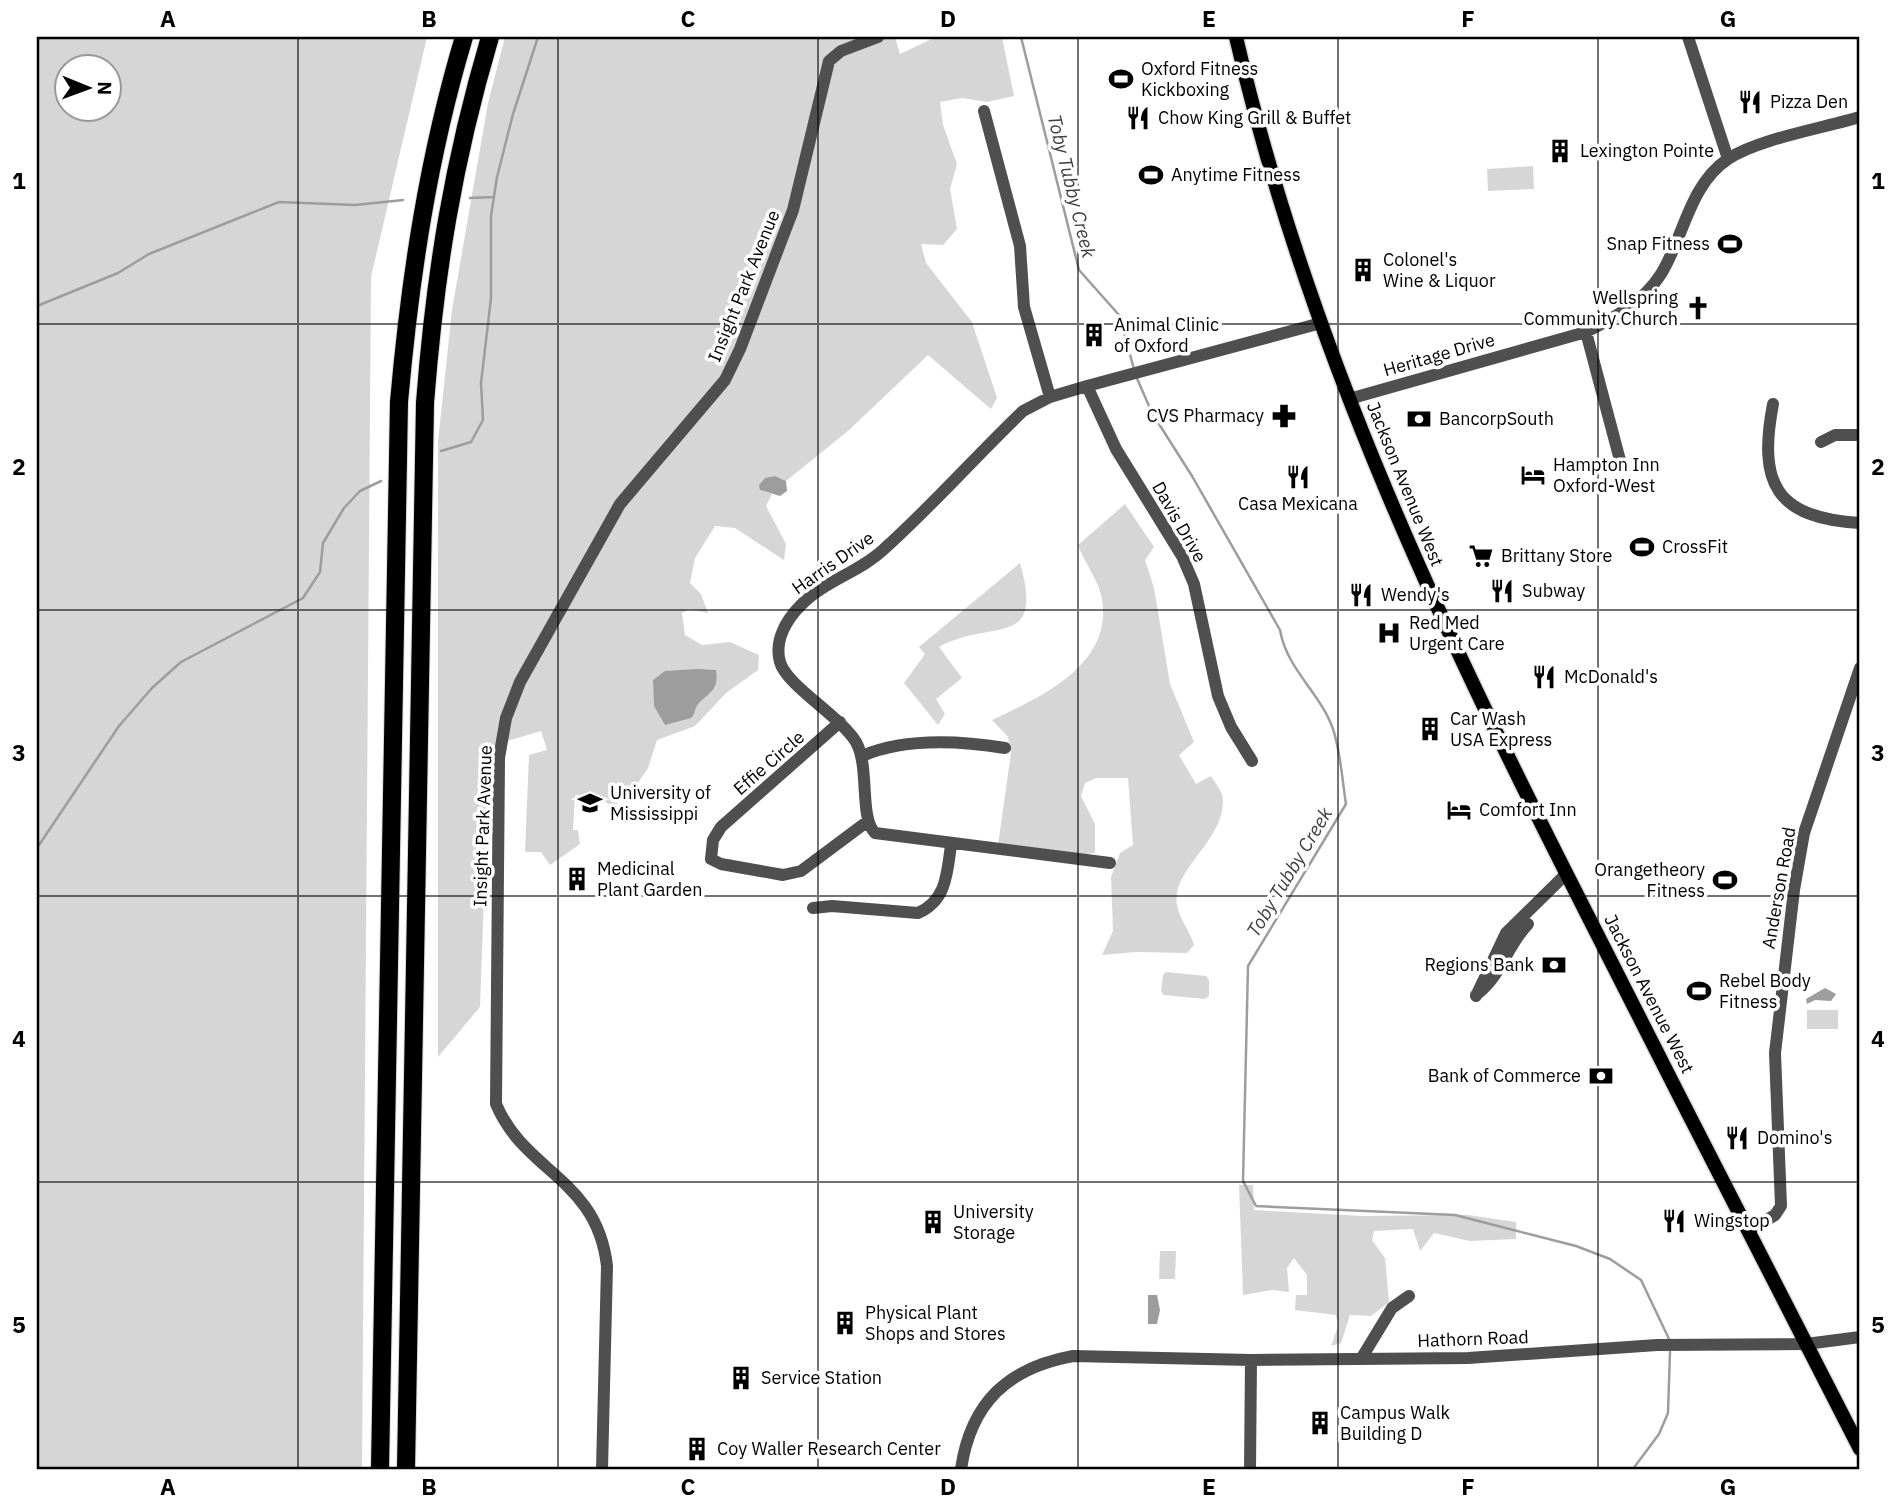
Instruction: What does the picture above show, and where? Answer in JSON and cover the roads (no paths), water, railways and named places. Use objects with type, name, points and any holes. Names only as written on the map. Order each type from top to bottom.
[{"type":"highway","points":[[380,1469],[399,402],[408,297],[423,202],[445,100],[464,37]]},
{"type":"highway","points":[[405,1469],[425,403],[433,297],[448,204],[469,107],[490,37]]},
{"type":"main road","name":"Jackson Avenue West","points":[[1236,37],[1284,209],[1321,323],[1349,399],[1436,607],[1566,874],[1860,1449]]},
{"type":"street","name":"Insight Park Avenue","points":[[602,1469],[607,1266],[604,1244],[584,1202],[508,1126],[496,1104],[499,758],[506,718],[520,682],[614,515],[725,380],[740,349],[793,210],[828,61],[841,51],[878,37]]},
{"type":"street","points":[[1688,37],[1728,159]]},
{"type":"street","points":[[984,111],[1020,246],[1024,307],[1050,397]]},
{"type":"street","name":"Heritage Drive","points":[[1349,399],[1586,332],[1617,317],[1643,297],[1671,256],[1699,192],[1716,169],[1728,159],[1751,148],[1860,117]]},
{"type":"street","name":"Harris Drive","points":[[868,821],[862,756],[840,722],[783,670],[778,648],[785,626],[801,604],[882,551],[1023,411],[1050,397],[1087,386],[1321,323]]},
{"type":"street","points":[[1586,332],[1621,464]]},
{"type":"street","name":"Davis Drive","points":[[1087,386],[1116,450],[1182,556],[1194,584],[1218,696],[1231,727],[1252,761]]},
{"type":"street","points":[[1773,404],[1766,442],[1768,464],[1774,483],[1799,510],[1833,521],[1860,523]]},
{"type":"street","points":[[1821,442],[1835,435],[1860,435]]},
{"type":"street","name":"Anderson Road","points":[[1748,1230],[1775,1215],[1781,1206],[1775,1053],[1794,890],[1804,833],[1860,668]]},
{"type":"street","name":"Effie Circle","points":[[840,722],[721,827],[713,840],[710,859],[721,864],[783,875],[801,871],[868,821]]},
{"type":"street","points":[[862,756],[875,751],[944,743],[1005,748]]},
{"type":"street","points":[[868,821],[872,830],[879,835],[1110,863]]},
{"type":"street","points":[[813,908],[832,905],[918,913],[928,908],[945,887],[951,845]]},
{"type":"street","points":[[1544,897],[1540,908],[1508,947],[1493,983],[1476,996],[1506,933],[1566,874]]},
{"type":"street","points":[[1361,1359],[1392,1308],[1409,1296]]},
{"type":"street","name":"Hathorn Road","points":[[961,1469],[971,1428],[984,1405],[1002,1385],[1045,1360],[1073,1356],[1251,1360],[1468,1359],[1657,1345],[1806,1344],[1860,1337]]},
{"type":"street","points":[[1250,1469],[1251,1360]]},
{"type":"waterway","points":[[441,451],[471,442],[483,420],[481,383],[491,298],[491,216],[497,177],[513,114],[538,37]]},
{"type":"waterway","name":"Toby Tubby Creek","points":[[1021,37],[1079,270],[1119,315],[1134,369]]},
{"type":"waterway","points":[[470,198],[494,197]]},
{"type":"waterway","points":[[37,306],[118,273],[149,254],[279,202],[355,205],[403,200]]},
{"type":"waterway","name":"Toby Tubby Creek","points":[[1136,376],[1152,413],[1192,476],[1280,630],[1289,657],[1327,716],[1336,738],[1341,766],[1346,804],[1248,966],[1243,1181],[1256,1206],[1455,1215],[1576,1246],[1610,1259],[1641,1280],[1669,1339]]},
{"type":"waterway","points":[[37,848],[119,726],[152,688],[181,662],[303,598],[320,572],[323,543],[344,508],[360,491],[381,481]]},
{"type":"waterway","name":"Toby Tubby Creek","points":[[1633,1469],[1659,1434],[1668,1413],[1670,1352]]},
{"type":"place","name":"Oxford Fitness Kickboxing","points":[[1121,79]]},
{"type":"place","name":"Pizza Den","points":[[1750,102]]},
{"type":"place","name":"Chow King Grill & Buffet","points":[[1138,118]]},
{"type":"place","name":"Lexington Pointe","points":[[1560,151]]},
{"type":"place","name":"Anytime Fitness","points":[[1151,175]]},
{"type":"place","name":"Snap Fitness","points":[[1730,244]]},
{"type":"place","name":"Colonel's Wine & Liquor","points":[[1363,270]]},
{"type":"place","name":"Wellspring Community Church","points":[[1698,308]]},
{"type":"place","name":"Animal Clinic of Oxford","points":[[1094,335]]},
{"type":"place","name":"CVS Pharmacy","points":[[1284,416]]},
{"type":"place","name":"BancorpSouth","points":[[1419,419]]},
{"type":"place","name":"Hampton Inn Oxford-West","points":[[1533,475]]},
{"type":"place","name":"Casa Mexicana","points":[[1298,477]]},
{"type":"place","name":"CrossFit","points":[[1642,547]]},
{"type":"place","name":"Brittany Store","points":[[1481,556]]},
{"type":"place","name":"Subway","points":[[1502,591]]},
{"type":"place","name":"Wendy's","points":[[1361,595]]},
{"type":"place","name":"Red Med Urgent Care","points":[[1389,633]]},
{"type":"place","name":"McDonald's","points":[[1544,677]]},
{"type":"place","name":"Car Wash USA Express","points":[[1430,729]]},
{"type":"place","name":"University of Mississippi","points":[[590,803]]},
{"type":"place","name":"Comfort Inn","points":[[1459,810]]},
{"type":"place","name":"Medicinal Plant Garden","points":[[577,879]]},
{"type":"place","name":"Orangetheory Fitness","points":[[1725,880]]},
{"type":"place","name":"Regions Bank","points":[[1554,965]]},
{"type":"place","name":"Rebel Body Fitness","points":[[1699,991]]},
{"type":"place","name":"Bank of Commerce","points":[[1601,1076]]},
{"type":"place","name":"Domino's","points":[[1737,1138]]},
{"type":"place","name":"Wingstop","points":[[1674,1221]]},
{"type":"place","name":"University Storage","points":[[933,1222]]},
{"type":"place","name":"Physical Plant Shops and Stores","points":[[845,1323]]},
{"type":"place","name":"Service Station","points":[[741,1378]]},
{"type":"place","name":"Campus Walk Building D","points":[[1320,1423]]},
{"type":"place","name":"Coy Waller Research Center","points":[[697,1449]]}]
